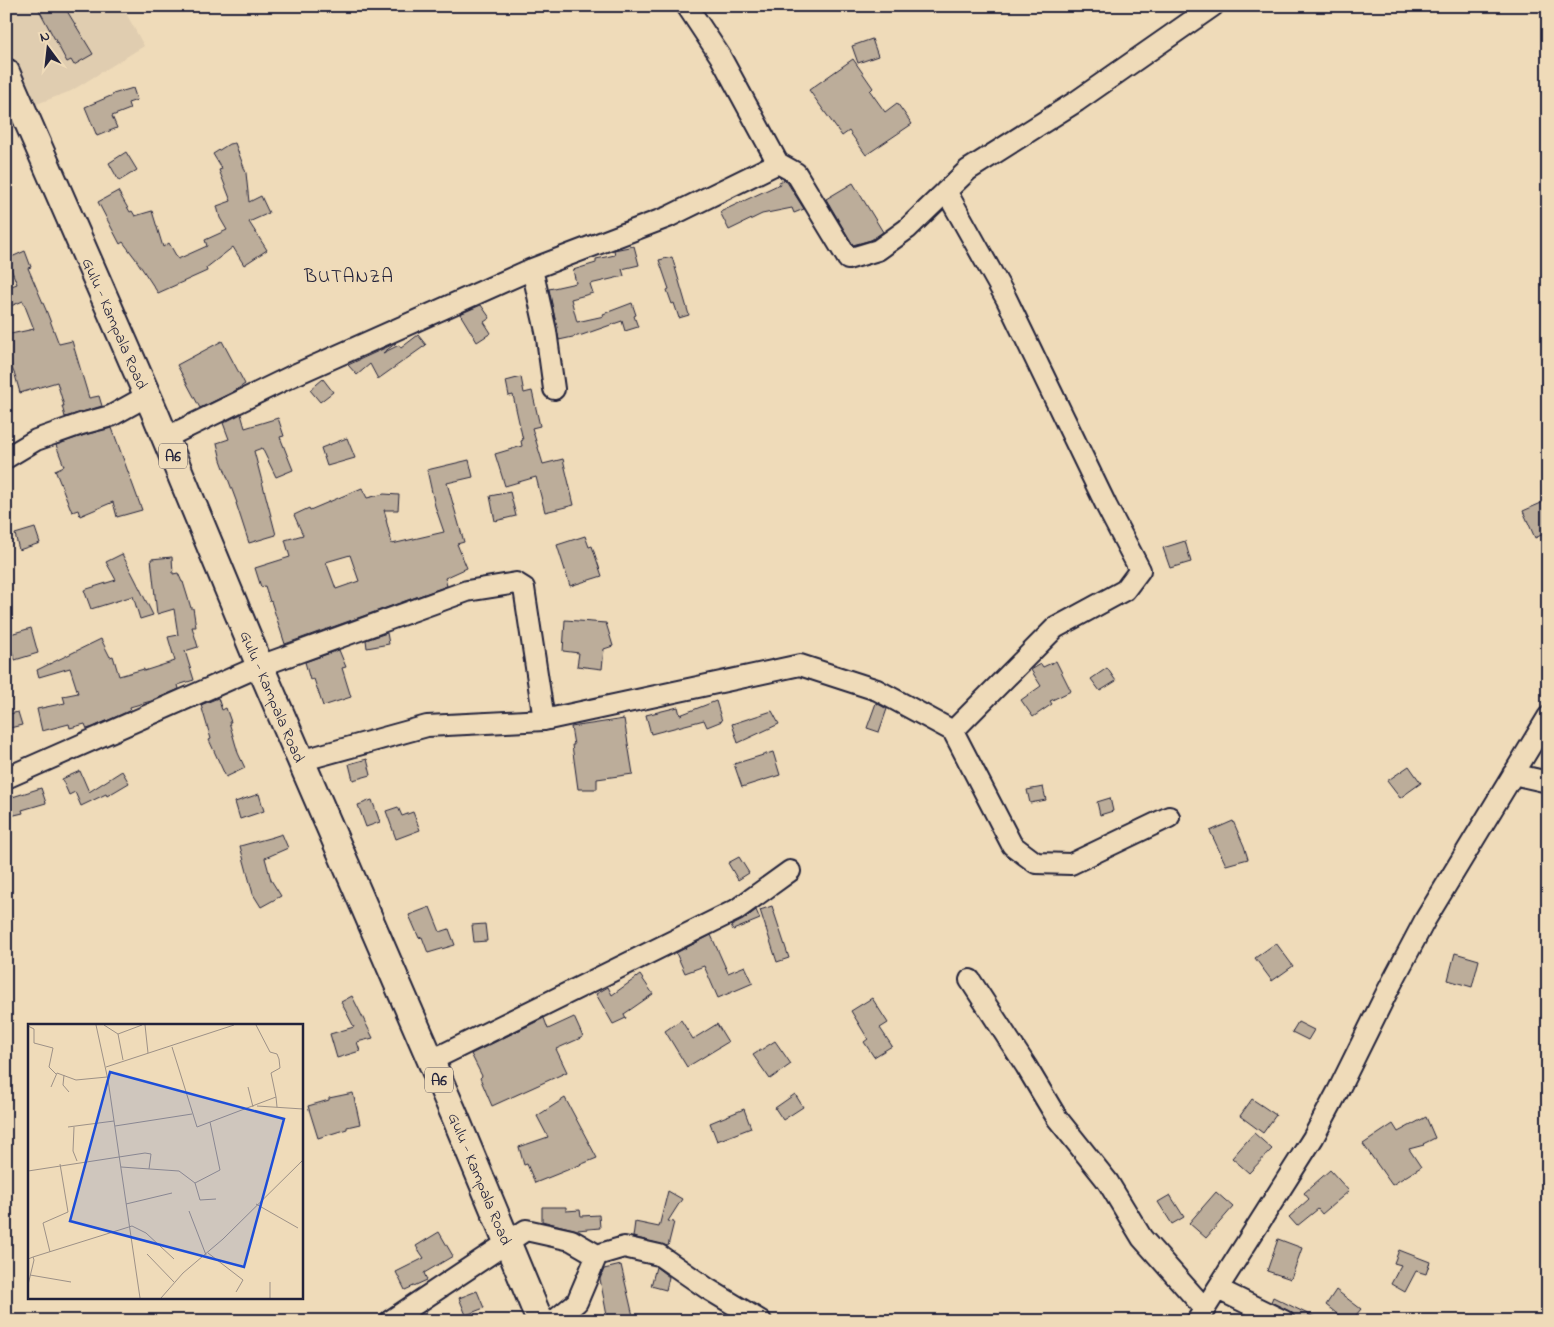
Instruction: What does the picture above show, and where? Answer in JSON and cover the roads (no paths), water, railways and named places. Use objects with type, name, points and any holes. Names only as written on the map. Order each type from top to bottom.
[{"type":"main road","name":"Gulu - Kampala Road","points":[[6,72],[165,438],[300,761],[430,1060],[540,1321]]},
{"type":"street","points":[[687,6],[720,56],[778,163],[796,173],[848,259],[878,250],[907,229],[968,170],[1077,100],[1213,6]]},
{"type":"street","points":[[165,438],[292,376],[532,269],[668,217],[778,163]]},
{"type":"street","points":[[946,191],[1006,298],[1107,507],[1140,570],[1126,590],[1055,628],[954,731]]},
{"type":"street","points":[[532,269],[546,332],[554,389]]},
{"type":"street","points":[[6,458],[36,440],[81,424],[111,416],[147,396]]},
{"type":"street","points":[[6,778],[260,666],[467,592],[516,583],[524,588],[544,720]]},
{"type":"street","points":[[300,761],[427,726],[544,720],[800,666],[877,690],[954,731],[1012,845],[1036,863],[1071,864],[1169,817]]},
{"type":"street","points":[[970,980],[1026,1066],[1057,1118],[1108,1182],[1142,1238],[1201,1315],[1312,1138],[1425,920],[1548,717]]},
{"type":"street","points":[[1513,774],[1548,782]]},
{"type":"street","points":[[430,1060],[736,910],[790,871]]},
{"type":"street","points":[[390,1321],[526,1230],[571,1240],[597,1255],[624,1247],[659,1255],[708,1289],[761,1321]]},
{"type":"street","points":[[554,1321],[577,1302],[597,1255]]},
{"type":"street","points":[[1218,1288],[1284,1321]]},
{"type":"district","name":"BUTANZA","points":[[349,275]]}]
